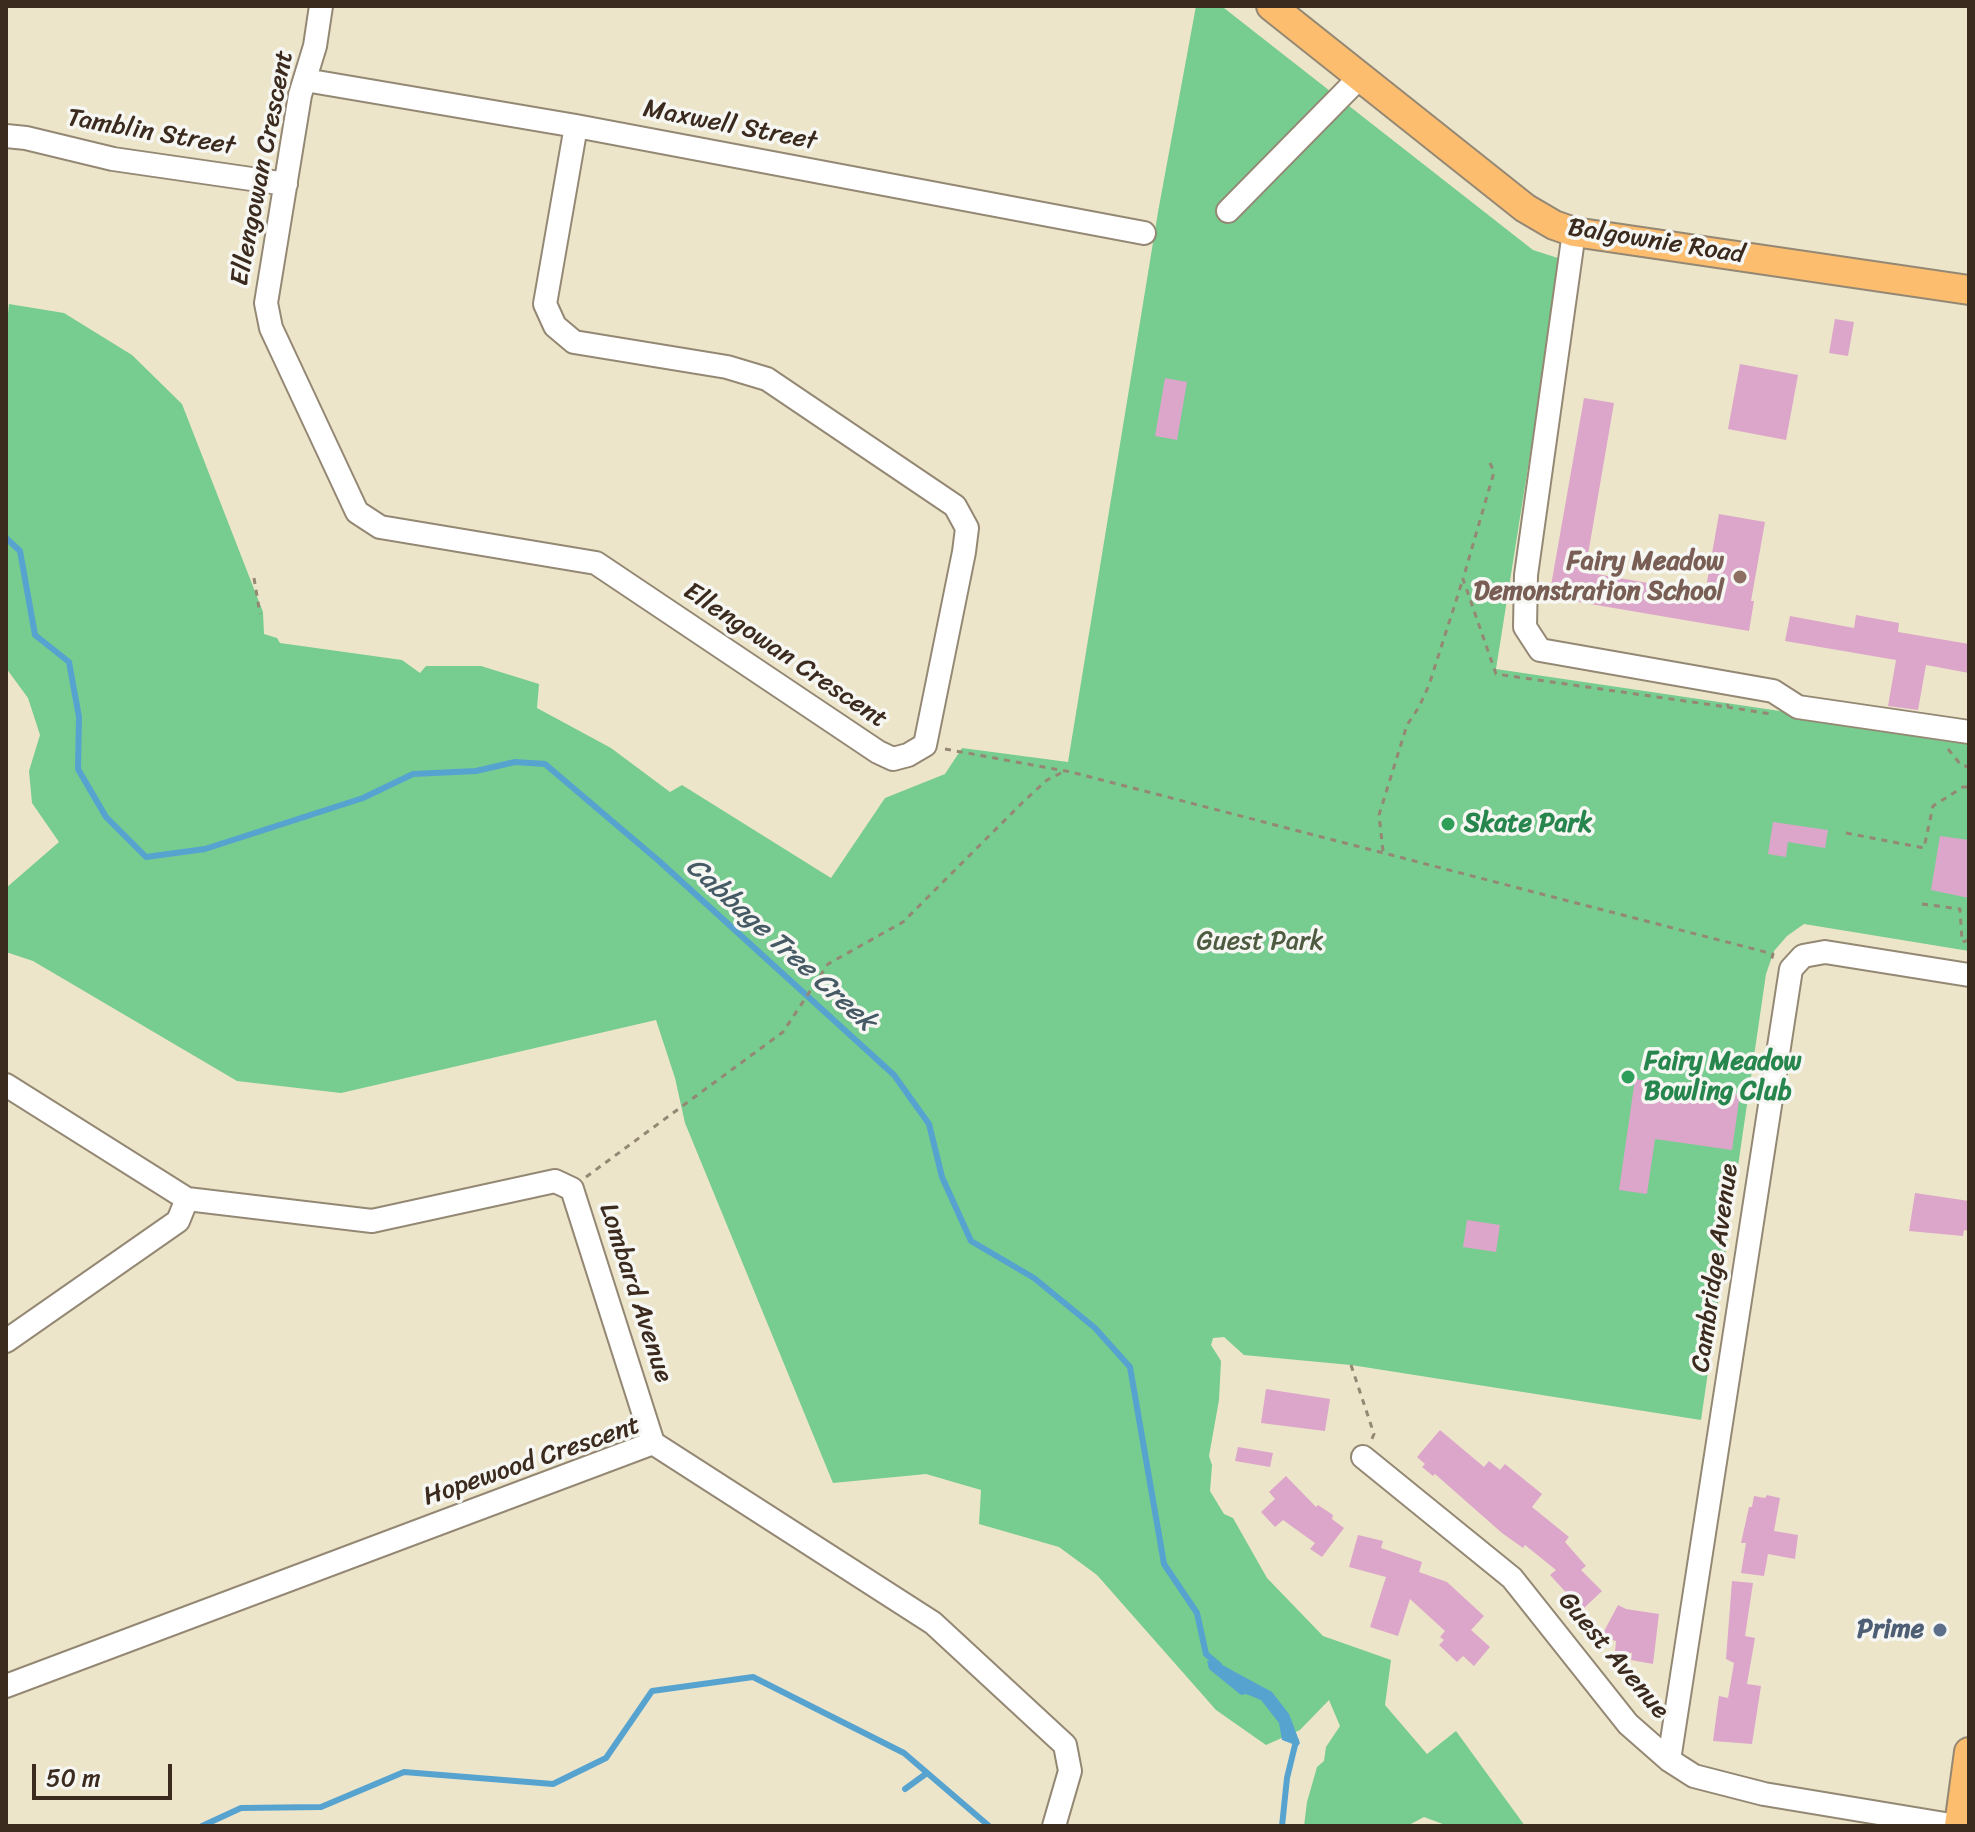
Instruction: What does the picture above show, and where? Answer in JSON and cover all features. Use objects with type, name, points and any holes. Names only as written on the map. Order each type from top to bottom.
[{"type":"main road","name":"Balgownie Road","points":[[1271,6],[1525,208],[1554,225],[1574,232],[1969,290]]},
{"type":"main road","points":[[1958,1826],[1969,1752]]},
{"type":"street","name":"Ellengowan Crescent","points":[[321,6],[315,46],[300,95],[266,303],[271,328],[357,512],[380,527],[596,563],[878,752],[893,759],[908,755],[925,745],[967,528],[955,506],[767,379],[727,367],[574,342],[555,326],[545,304],[576,126]]},
{"type":"street","points":[[1228,211],[1359,78]]},
{"type":"street","name":"Maxwell Street","points":[[305,80],[576,126],[1144,233]]},
{"type":"street","name":"Tamblin Street","points":[[6,136],[113,159],[286,184]]},
{"type":"street","points":[[1574,232],[1526,575],[1525,627],[1540,650],[1773,691],[1798,707],[1969,732]]},
{"type":"street","name":"Cambridge Avenue","points":[[1669,1760],[1791,969],[1803,956],[1825,952],[1969,975]]},
{"type":"street","name":"Lombard Avenue","points":[[6,1085],[187,1199],[372,1221],[555,1181],[572,1189],[653,1443]]},
{"type":"street","points":[[6,1341],[178,1221],[187,1199]]},
{"type":"street","name":"Hopewood Crescent","points":[[6,1686],[653,1443],[933,1623],[1065,1745],[1070,1771],[1054,1826]]},
{"type":"street","name":"Guest Avenue","points":[[1363,1457],[1512,1578],[1628,1724],[1669,1760],[1694,1776],[1727,1786],[1958,1826]]},
{"type":"path","points":[[1384,853],[1379,815],[1407,725],[1429,685],[1463,579],[1494,472],[1490,463]]},
{"type":"path","points":[[254,578],[260,614]]},
{"type":"path","points":[[1463,579],[1496,674],[1727,707],[1728,704]]},
{"type":"path","points":[[925,745],[1081,774],[1773,954],[1770,964],[1774,966]]},
{"type":"path","points":[[572,1189],[783,1032],[828,964],[903,922],[1023,802],[1047,780],[1063,772]]},
{"type":"path","points":[[1846,833],[1924,848],[1933,806],[1963,787],[1969,787]]},
{"type":"path","points":[[1922,904],[1960,909],[1962,942],[1969,940]]},
{"type":"path","points":[[1351,1365],[1374,1434],[1363,1457]]},
{"type":"green space","name":"Guest Park","points":[[1196,6],[1224,8],[1533,250],[1561,259],[1496,669],[1969,739],[1969,951],[1804,924],[1787,936],[1774,951],[1766,974],[1701,1420],[1351,1365],[1244,1355],[1224,1337],[1213,1338],[1211,1345],[1221,1361],[1219,1400],[1209,1456],[1212,1465],[1210,1491],[1224,1514],[1233,1518],[1267,1578],[1323,1636],[1391,1660],[1385,1705],[1427,1754],[1456,1731],[1525,1826],[1448,1826],[1424,1817],[1407,1826],[1304,1826],[1317,1767],[1324,1761],[1326,1747],[1340,1726],[1329,1700],[1300,1730],[1266,1745],[1216,1710],[1097,1575],[1059,1547],[979,1524],[981,1490],[926,1474],[833,1483],[685,1123],[675,1078],[656,1020],[341,1093],[237,1081],[33,961],[6,952],[6,888],[59,842],[32,803],[29,771],[40,735],[28,698],[6,668],[6,332],[9,304],[64,313],[132,355],[182,404],[263,612],[264,634],[277,638],[280,643],[402,660],[420,673],[426,666],[481,666],[539,684],[537,708],[611,748],[670,792],[682,785],[831,878],[885,798],[945,774],[962,748],[1068,762],[1158,212]]},
{"type":"water","points":[[1213,1660],[1272,1692],[1289,1714],[1300,1743],[1298,1746],[1282,1740],[1279,1723],[1261,1700],[1241,1695],[1209,1669],[1207,1661]]},
{"type":"building","points":[[1835,319],[1854,322],[1848,356],[1829,353]]},
{"type":"building","points":[[1740,364],[1798,375],[1786,440],[1728,429]]},
{"type":"building","points":[[1165,378],[1187,382],[1177,440],[1155,436]]},
{"type":"building","points":[[1584,398],[1614,403],[1585,572],[1705,593],[1719,514],[1765,522],[1749,631],[1549,597]]},
{"type":"building","points":[[1856,615],[1899,623],[1898,632],[1969,644],[1969,673],[1926,665],[1918,710],[1888,706],[1896,660],[1785,641],[1790,616],[1854,628]]},
{"type":"building","points":[[1773,822],[1828,830],[1825,848],[1788,842],[1786,857],[1768,854]]},
{"type":"building","points":[[1940,836],[1969,840],[1969,898],[1931,890]]},
{"type":"building","points":[[1635,1079],[1740,1094],[1732,1150],[1655,1139],[1647,1194],[1619,1190]]},
{"type":"building","points":[[1915,1193],[1969,1201],[1969,1231],[1964,1230],[1963,1236],[1909,1231]]},
{"type":"building","points":[[1467,1220],[1500,1225],[1496,1252],[1463,1247]]},
{"type":"building","points":[[1266,1389],[1330,1399],[1325,1431],[1261,1423]]},
{"type":"building","points":[[1440,1430],[1484,1467],[1489,1461],[1500,1470],[1505,1464],[1542,1494],[1532,1507],[1569,1537],[1565,1542],[1586,1566],[1581,1570],[1602,1591],[1582,1610],[1550,1575],[1556,1570],[1525,1545],[1523,1548],[1502,1533],[1435,1474],[1433,1476],[1422,1467],[1425,1464],[1417,1457]]},
{"type":"building","points":[[1238,1447],[1273,1453],[1270,1467],[1235,1461]]},
{"type":"building","points":[[1286,1476],[1316,1507],[1318,1505],[1333,1515],[1332,1519],[1344,1528],[1322,1557],[1310,1549],[1315,1543],[1283,1520],[1275,1527],[1261,1512],[1275,1499],[1269,1492]]},
{"type":"building","points":[[1767,1495],[1780,1498],[1774,1531],[1798,1535],[1795,1559],[1768,1554],[1764,1576],[1741,1573],[1746,1543],[1741,1543],[1749,1507],[1752,1507],[1754,1496],[1765,1498]]},
{"type":"building","points":[[1358,1535],[1383,1541],[1381,1548],[1422,1562],[1419,1572],[1447,1582],[1484,1616],[1471,1630],[1490,1647],[1474,1666],[1463,1656],[1457,1662],[1439,1645],[1444,1640],[1440,1637],[1445,1631],[1410,1599],[1398,1636],[1370,1627],[1386,1577],[1349,1567]]},
{"type":"building","points":[[1732,1581],[1753,1583],[1745,1636],[1755,1638],[1747,1684],[1761,1686],[1752,1744],[1713,1741],[1719,1696],[1728,1698],[1734,1663],[1726,1659]]},
{"type":"building","points":[[1618,1605],[1659,1614],[1653,1664],[1631,1660],[1632,1653],[1615,1652],[1616,1641],[1601,1637]]},
{"type":"waterway","name":"Cabbage Tree Creek","points":[[6,538],[20,551],[35,635],[69,662],[79,717],[78,769],[106,817],[146,857],[205,849],[363,798],[413,774],[476,771],[515,762],[545,764],[659,861],[894,1075],[929,1124],[942,1177],[971,1241],[1034,1278],[1095,1328],[1130,1367],[1164,1564],[1197,1613],[1206,1654],[1219,1665]]},
{"type":"waterway","points":[[202,1826],[241,1808],[321,1807],[404,1772],[553,1784],[606,1758],[652,1691],[753,1677],[904,1753],[989,1826]]},
{"type":"waterway","name":"Cabbage Tree Creek","points":[[1282,1826],[1287,1778],[1296,1741]]},
{"type":"waterway","name":"Cabbage Tree Creek","points":[[905,1789],[927,1773]]},
{"type":"place","name":"Fairy Meadow Demonstration School","points":[[1740,577]]},
{"type":"place","name":"Skate Park","points":[[1448,824]]},
{"type":"place","name":"Fairy Meadow Bowling Club","points":[[1628,1077]]},
{"type":"place","name":"Prime","points":[[1940,1630]]}]
